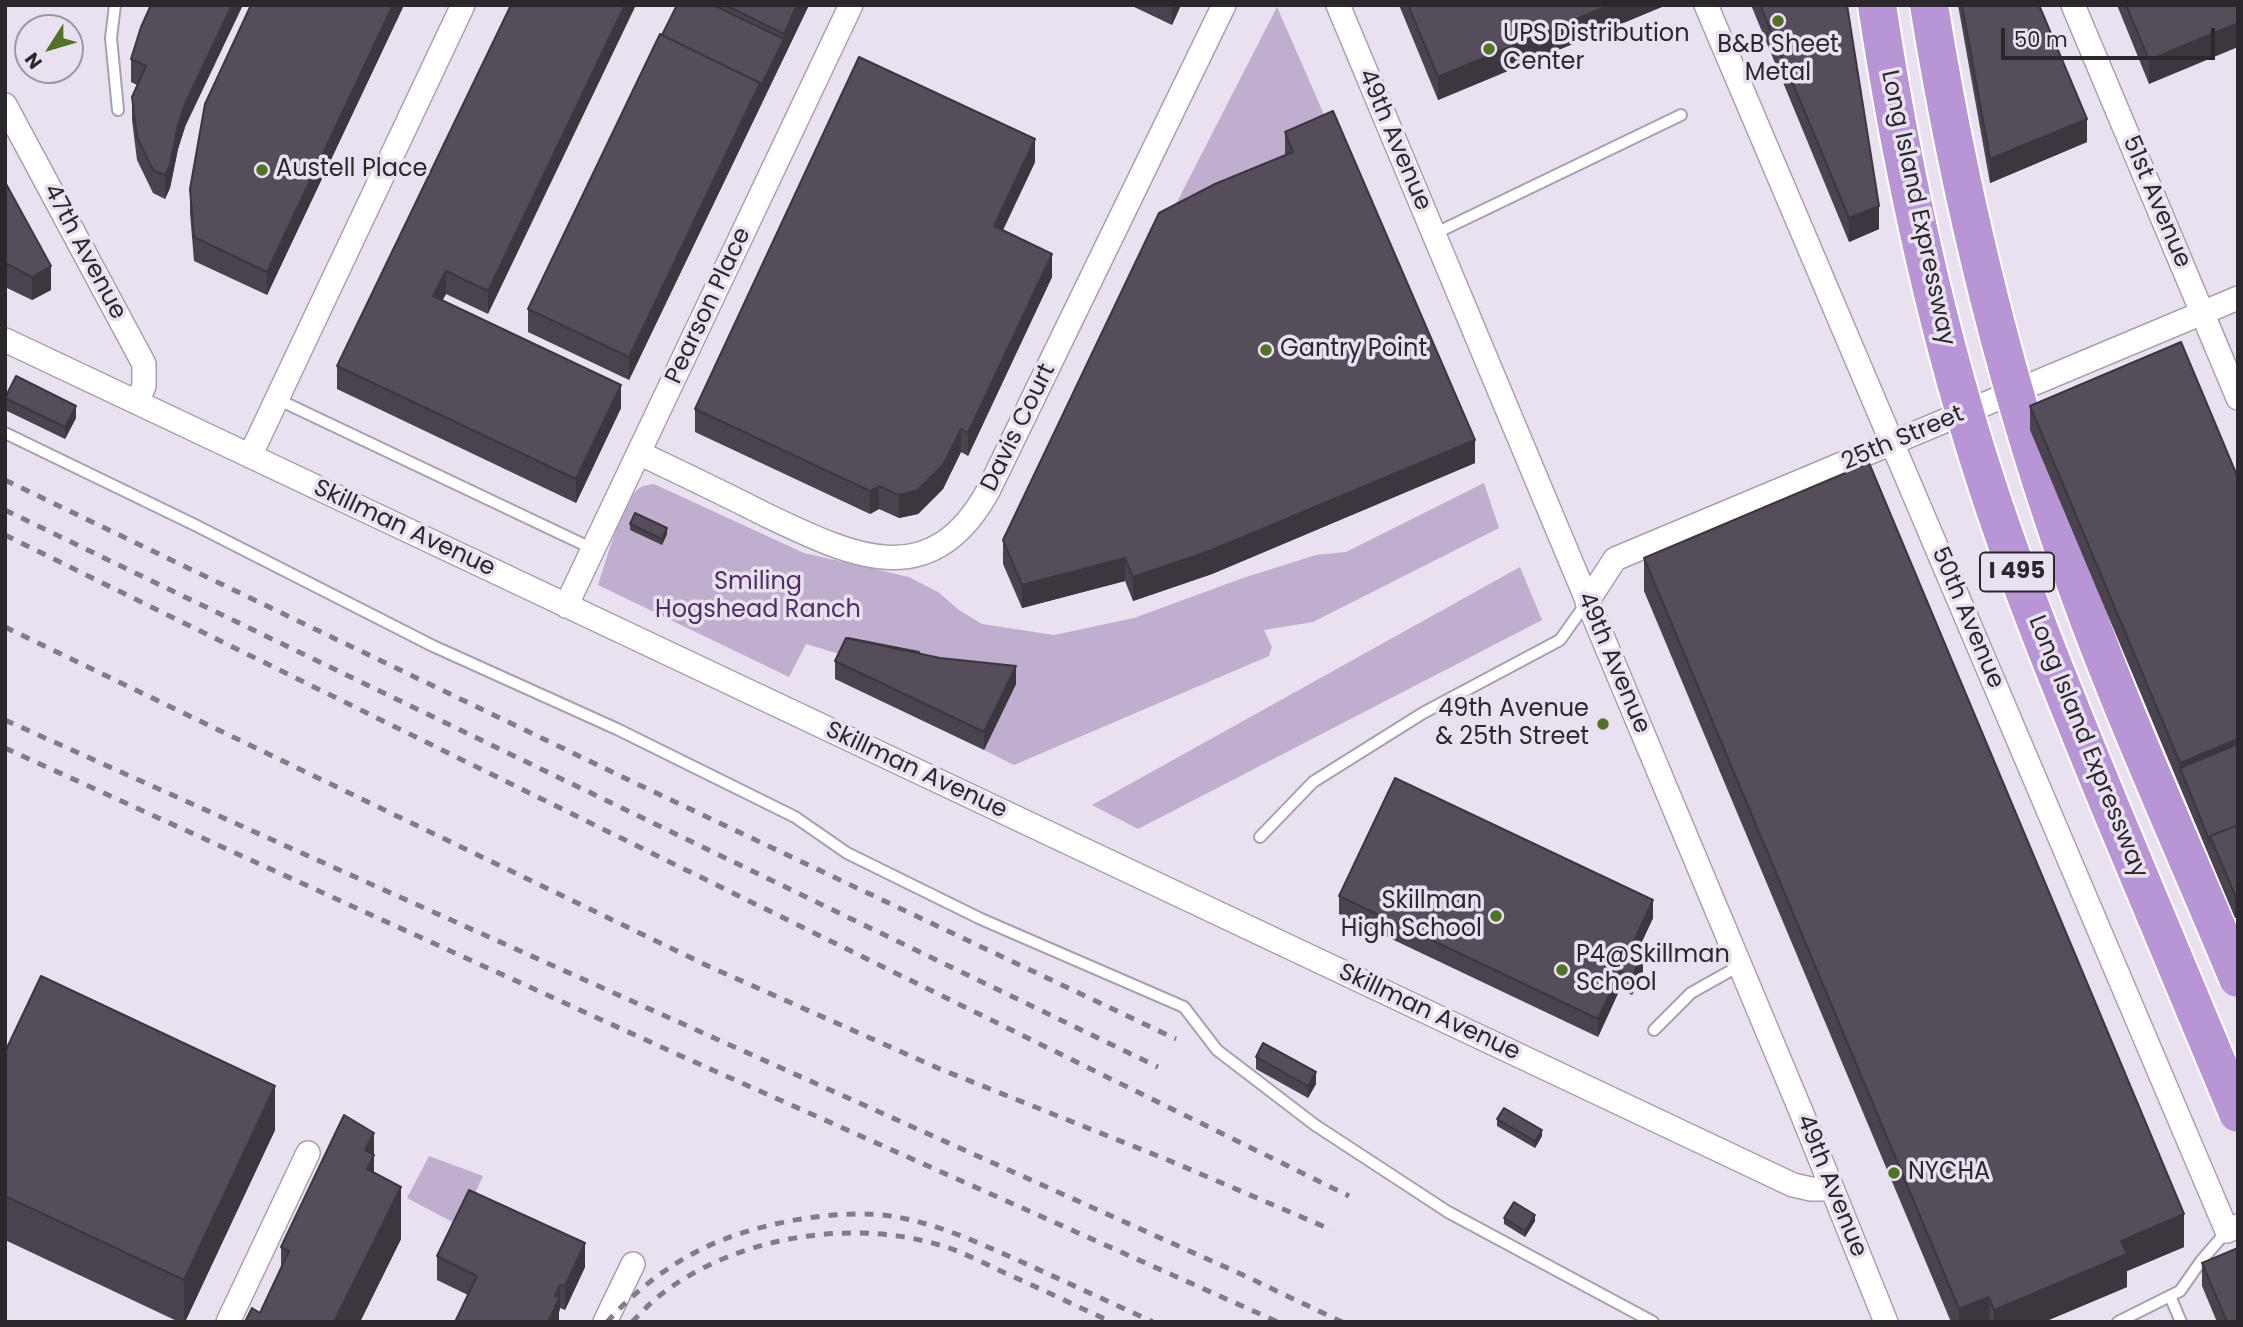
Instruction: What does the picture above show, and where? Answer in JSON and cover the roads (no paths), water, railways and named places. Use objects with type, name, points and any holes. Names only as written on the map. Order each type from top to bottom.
[{"type":"highway","name":"Long Island Expressway","points":[[1877,5],[1898,131],[1926,262],[1947,347],[1989,491],[2057,675],[2238,1113]]},
{"type":"highway","name":"Long Island Expressway","points":[[1929,5],[1966,206],[1990,310],[2030,445],[2093,627],[2238,978]]},
{"type":"street","points":[[250,456],[463,5]]},
{"type":"street","name":"Pearson Place","points":[[566,606],[851,5]]},
{"type":"street","name":"Davis Court","points":[[639,453],[814,537],[854,552],[882,558],[912,556],[925,553],[948,540],[976,512],[989,489],[1224,5]]},
{"type":"street","name":"49th Avenue","points":[[1338,5],[1886,1322]]},
{"type":"street","name":"50th Avenue","points":[[1706,5],[1892,443],[2232,1228]]},
{"type":"street","name":"51st Avenue","points":[[2073,5],[2238,398]]},
{"type":"street","name":"47th Avenue","points":[[5,105],[144,365],[144,386],[137,402]]},
{"type":"street","name":"25th Street","points":[[1587,602],[1615,559],[2238,299]]},
{"type":"street","name":"Skillman Avenue","points":[[5,340],[1793,1185],[1831,1189]]},
{"type":"street","points":[[228,1322],[308,1153]]},
{"type":"street","points":[[605,1322],[633,1264]]},
{"type":"lane","points":[[115,5],[111,38],[118,110]]},
{"type":"lane","points":[[1434,234],[1682,115]]},
{"type":"lane","points":[[276,398],[593,549]]},
{"type":"lane","points":[[5,433],[195,525],[433,646],[617,729],[783,811],[847,853],[981,919],[1184,1007],[1217,1050],[1315,1125],[1448,1212],[1653,1322]]},
{"type":"lane","points":[[1261,837],[1313,782],[1423,713],[1560,640],[1587,602]]},
{"type":"lane","points":[[1654,1030],[1691,993],[1739,966]]},
{"type":"lane","points":[[2118,1322],[2180,1292],[2201,1261],[2232,1228]]},
{"type":"lane","points":[[2170,1296],[2181,1322]]},
{"type":"railway","points":[[5,480],[1176,1039]]},
{"type":"railway","points":[[5,510],[1158,1067]]},
{"type":"railway","points":[[5,535],[1349,1196]]},
{"type":"railway","points":[[5,627],[708,966],[940,1069],[1168,1160],[1332,1230]]},
{"type":"railway","points":[[5,720],[1243,1275],[1342,1322]]},
{"type":"railway","points":[[5,748],[670,1051],[1278,1322]]},
{"type":"railway","points":[[607,1322],[652,1280],[704,1248],[748,1231],[773,1225],[799,1219],[850,1214],[897,1217],[945,1230],[1153,1322]]},
{"type":"railway","points":[[632,1322],[659,1296],[690,1275],[724,1258],[800,1237],[839,1233],[916,1239],[952,1249],[1112,1322]]},
{"type":"place","name":"B&B Sheet Metal","points":[[1778,21]]},
{"type":"place","name":"UPS Distribution Center","points":[[1489,49]]},
{"type":"place","name":"Austell Place","points":[[262,170]]},
{"type":"place","name":"Gantry Point","points":[[1266,350]]},
{"type":"place","name":"49th Avenue & 25th Street","points":[[1603,724]]},
{"type":"place","name":"Skillman High School","points":[[1496,916]]},
{"type":"place","name":"P4@Skillman School","points":[[1562,970]]},
{"type":"place","name":"NYCHA","points":[[1894,1173]]},
{"type":"park label","name":"Smiling Hogshead Ranch","points":[[758,597]]}]
